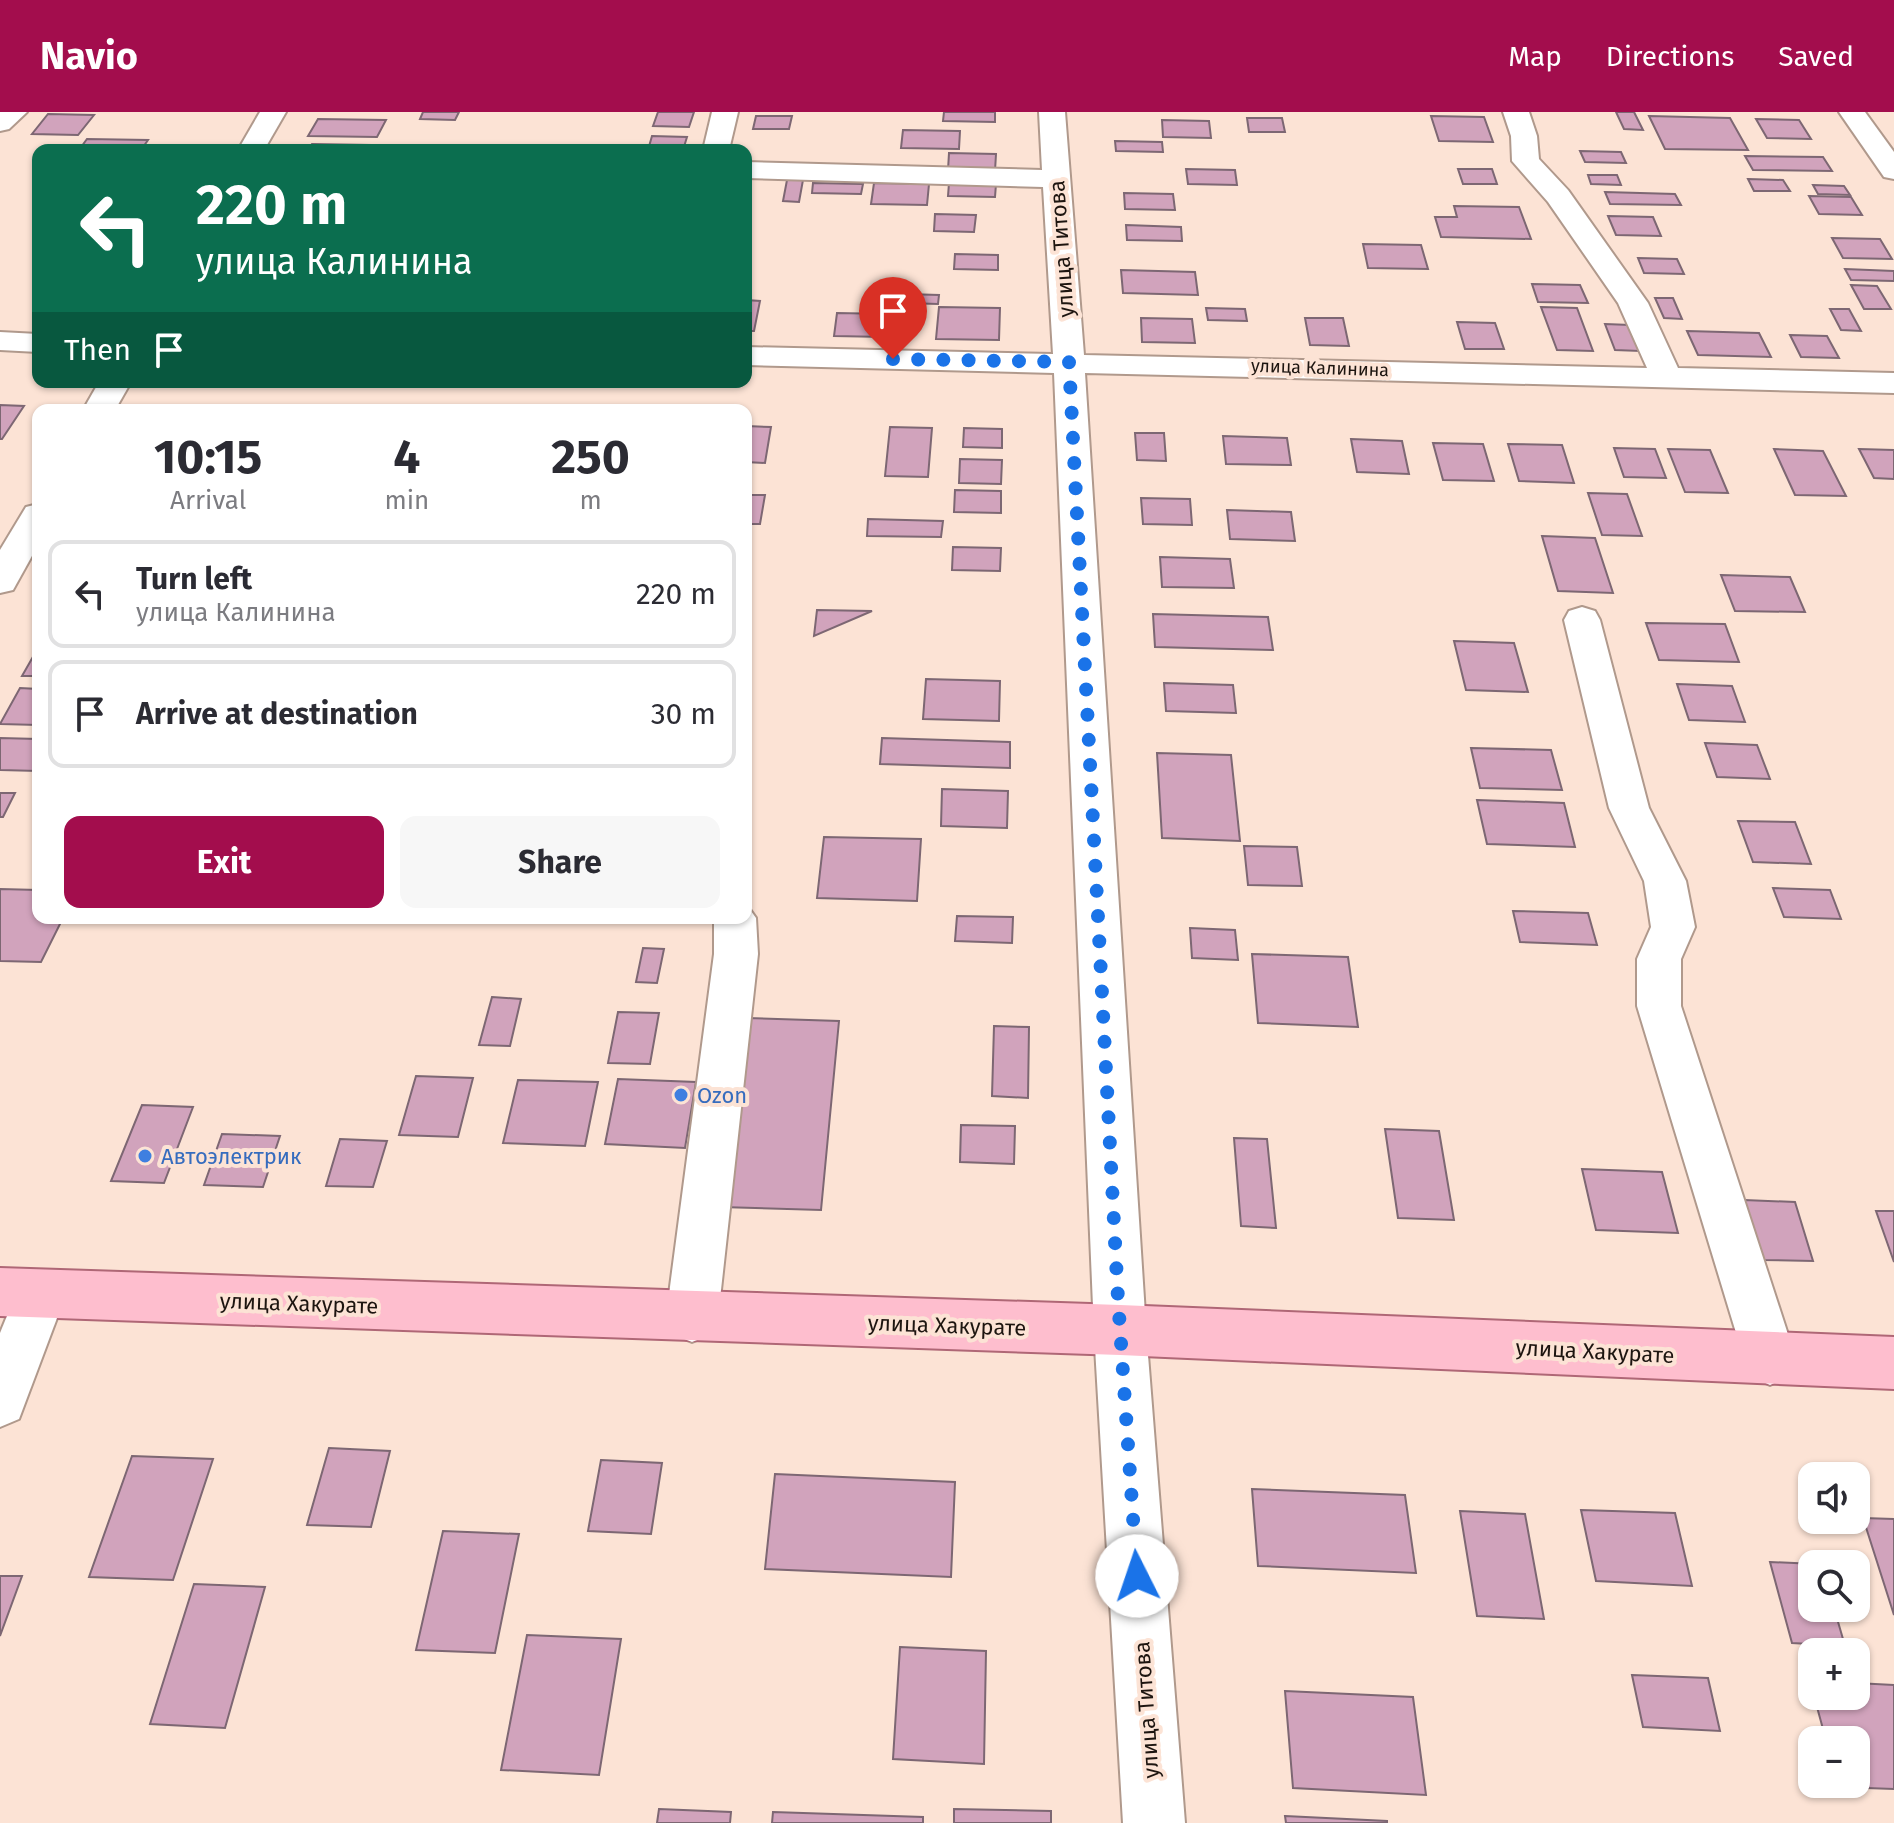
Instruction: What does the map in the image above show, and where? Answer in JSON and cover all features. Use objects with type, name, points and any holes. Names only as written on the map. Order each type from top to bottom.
[{"type":"main road","name":"улица Хакурате","points":[[21,1293],[1120,1330],[1894,1363]]},
{"type":"street","points":[[0,123],[14,112]]},
{"type":"street","points":[[254,144],[273,112]]},
{"type":"street","points":[[717,144],[725,112]]},
{"type":"street","name":"улица Титова","points":[[1052,112],[1069,362],[1120,1330],[1154,1823]]},
{"type":"street","points":[[1516,112],[1524,136],[1526,161],[1558,196],[1633,303],[1667,378]]},
{"type":"street","points":[[1852,112],[1894,171]]},
{"type":"street","points":[[752,170],[1055,179]]},
{"type":"street","points":[[0,341],[32,343]]},
{"type":"street","name":"улица Калинина","points":[[752,356],[1894,383]]},
{"type":"street","points":[[0,581],[32,525]]},
{"type":"street","points":[[1582,620],[1629,808],[1665,881],[1673,927],[1659,959],[1659,1006],[1770,1359]]},
{"type":"street","points":[[692,1317],[736,954],[735,924]]},
{"type":"street","points":[[0,1400],[21,1293]]},
{"type":"building","points":[[423,112],[459,112],[455,120],[420,119]]},
{"type":"building","points":[[658,112],[694,112],[689,127],[653,126]]},
{"type":"building","points":[[944,112],[995,112],[995,122],[943,121]]},
{"type":"building","points":[[1616,112],[1634,112],[1643,130],[1624,129]]},
{"type":"building","points":[[48,114],[94,115],[78,135],[32,134]]},
{"type":"building","points":[[756,116],[792,116],[789,129],[753,129]]},
{"type":"building","points":[[1431,116],[1484,117],[1493,142],[1439,141]]},
{"type":"building","points":[[1649,116],[1730,118],[1748,150],[1665,149]]},
{"type":"building","points":[[1247,118],[1282,118],[1285,132],[1249,132]]},
{"type":"building","points":[[318,119],[386,120],[377,137],[308,136]]},
{"type":"building","points":[[1756,119],[1799,120],[1811,139],[1767,138]]},
{"type":"building","points":[[1162,120],[1209,121],[1211,138],[1163,137]]},
{"type":"building","points":[[903,130],[960,131],[959,149],[901,148]]},
{"type":"building","points":[[652,136],[687,137],[685,144],[650,144]]},
{"type":"building","points":[[87,139],[148,140],[145,144],[83,144]]},
{"type":"building","points":[[1115,141],[1162,142],[1163,152],[1116,151]]},
{"type":"building","points":[[1580,151],[1621,152],[1626,163],[1585,162]]},
{"type":"building","points":[[949,153],[996,154],[995,171],[948,170]]},
{"type":"building","points":[[1745,156],[1823,157],[1832,171],[1753,170]]},
{"type":"building","points":[[1186,169],[1235,170],[1237,185],[1188,184]]},
{"type":"building","points":[[1458,169],[1492,169],[1497,184],[1463,184]]},
{"type":"building","points":[[1588,175],[1617,175],[1621,185],[1591,184]]},
{"type":"building","points":[[1748,179],[1783,180],[1790,191],[1754,191]]},
{"type":"building","points":[[787,180],[803,180],[799,202],[783,201]]},
{"type":"building","points":[[813,183],[863,184],[861,194],[812,193]]},
{"type":"building","points":[[874,183],[929,184],[927,205],[871,204]]},
{"type":"building","points":[[949,183],[996,184],[995,197],[948,196]]},
{"type":"building","points":[[1813,185],[1844,186],[1850,195],[1818,194]]},
{"type":"building","points":[[1605,192],[1675,194],[1681,205],[1610,204]]},
{"type":"building","points":[[1124,193],[1173,194],[1175,210],[1125,209]]},
{"type":"building","points":[[1809,196],[1851,197],[1862,215],[1819,214]]},
{"type":"building","points":[[1454,206],[1519,207],[1531,239],[1441,237],[1435,217],[1457,217]]},
{"type":"building","points":[[935,214],[976,215],[974,232],[934,231]]},
{"type":"building","points":[[1608,216],[1653,217],[1661,236],[1616,235]]},
{"type":"building","points":[[1126,225],[1181,227],[1182,241],[1127,240]]},
{"type":"building","points":[[1832,238],[1880,239],[1892,259],[1843,258]]},
{"type":"building","points":[[1363,244],[1421,245],[1428,269],[1368,268]]},
{"type":"building","points":[[955,254],[998,255],[998,270],[954,269]]},
{"type":"building","points":[[1638,258],[1677,259],[1684,274],[1644,273]]},
{"type":"building","points":[[1845,269],[1894,271],[1894,281],[1851,280]]},
{"type":"building","points":[[1121,270],[1195,272],[1198,295],[1123,293]]},
{"type":"building","points":[[1532,284],[1580,285],[1588,303],[1538,302]]},
{"type":"building","points":[[1851,285],[1877,286],[1891,309],[1864,309]]},
{"type":"building","points":[[905,294],[939,295],[938,304],[905,303]]},
{"type":"building","points":[[1655,298],[1673,298],[1682,319],[1664,318]]},
{"type":"building","points":[[752,300],[760,301],[752,331]]},
{"type":"building","points":[[939,307],[1000,308],[999,340],[936,339]]},
{"type":"building","points":[[1541,307],[1577,308],[1593,351],[1557,350]]},
{"type":"building","points":[[1206,308],[1245,309],[1247,321],[1208,320]]},
{"type":"building","points":[[1830,309],[1849,309],[1861,331],[1841,330]]},
{"type":"building","points":[[837,313],[888,314],[886,337],[834,336]]},
{"type":"building","points":[[1141,318],[1192,319],[1195,343],[1142,342]]},
{"type":"building","points":[[1305,318],[1343,318],[1349,346],[1310,345]]},
{"type":"building","points":[[1457,322],[1495,323],[1504,349],[1465,349]]},
{"type":"building","points":[[1605,324],[1630,325],[1640,351],[1615,350]]},
{"type":"building","points":[[1687,331],[1759,333],[1771,357],[1698,355]]},
{"type":"building","points":[[1790,335],[1827,336],[1839,358],[1801,357]]},
{"type":"building","points":[[0,405],[24,406],[2,439],[0,439]]},
{"type":"building","points":[[752,426],[771,427],[765,463],[752,462]]},
{"type":"building","points":[[890,427],[932,428],[928,477],[885,476]]},
{"type":"building","points":[[964,428],[1002,429],[1002,448],[963,447]]},
{"type":"building","points":[[1135,433],[1164,433],[1166,461],[1137,460]]},
{"type":"building","points":[[1223,436],[1287,438],[1291,465],[1226,464]]},
{"type":"building","points":[[1351,439],[1402,441],[1409,474],[1357,472]]},
{"type":"building","points":[[1433,443],[1483,444],[1494,481],[1443,480]]},
{"type":"building","points":[[1508,444],[1562,445],[1574,483],[1519,481]]},
{"type":"building","points":[[1614,448],[1655,449],[1666,478],[1624,477]]},
{"type":"building","points":[[1668,449],[1710,450],[1728,493],[1685,492]]},
{"type":"building","points":[[1774,449],[1823,451],[1846,496],[1795,495]]},
{"type":"building","points":[[1859,449],[1894,450],[1894,479],[1874,478]]},
{"type":"building","points":[[960,459],[1002,460],[1001,484],[959,483]]},
{"type":"building","points":[[955,490],[1001,491],[1001,513],[954,512]]},
{"type":"building","points":[[1588,493],[1627,494],[1642,536],[1602,535]]},
{"type":"building","points":[[752,495],[765,495],[760,524],[752,524]]},
{"type":"building","points":[[1141,498],[1190,499],[1192,525],[1143,524]]},
{"type":"building","points":[[1227,510],[1291,512],[1295,541],[1230,539]]},
{"type":"building","points":[[868,519],[943,521],[941,537],[867,536]]},
{"type":"building","points":[[1542,536],[1595,538],[1613,593],[1558,591]]},
{"type":"building","points":[[953,547],[1001,548],[1000,571],[952,570]]},
{"type":"building","points":[[1160,557],[1230,559],[1234,588],[1162,587]]},
{"type":"building","points":[[1721,575],[1790,577],[1805,612],[1735,611]]},
{"type":"building","points":[[817,610],[872,611],[814,636]]},
{"type":"building","points":[[1153,614],[1268,617],[1273,650],[1155,647]]},
{"type":"building","points":[[1646,623],[1725,624],[1739,662],[1659,660]]},
{"type":"building","points":[[1454,641],[1514,643],[1528,692],[1466,690]]},
{"type":"building","points":[[32,658],[32,676],[22,676]]},
{"type":"building","points":[[926,679],[1000,681],[999,721],[923,719]]},
{"type":"building","points":[[1164,683],[1233,685],[1236,713],[1166,711]]},
{"type":"building","points":[[1677,684],[1732,686],[1745,722],[1689,720]]},
{"type":"building","points":[[20,688],[32,689],[32,725],[0,724]]},
{"type":"building","points":[[0,738],[32,739],[32,771],[0,770]]},
{"type":"building","points":[[882,738],[1010,742],[1010,768],[880,764]]},
{"type":"building","points":[[1705,743],[1757,745],[1770,779],[1717,777]]},
{"type":"building","points":[[1471,748],[1551,750],[1562,790],[1480,788]]},
{"type":"building","points":[[1157,753],[1231,755],[1240,841],[1162,838]]},
{"type":"building","points":[[942,789],[1008,791],[1007,828],[941,826]]},
{"type":"building","points":[[0,793],[15,793],[3,817],[0,817]]},
{"type":"building","points":[[1477,800],[1564,803],[1575,847],[1487,844]]},
{"type":"building","points":[[1738,821],[1795,822],[1811,864],[1753,862]]},
{"type":"building","points":[[824,837],[921,839],[917,901],[817,898]]},
{"type":"building","points":[[1244,846],[1297,847],[1302,886],[1248,885]]},
{"type":"building","points":[[1773,888],[1830,890],[1841,919],[1784,917]]},
{"type":"building","points":[[0,889],[32,890],[32,924],[60,924],[41,962],[0,961]]},
{"type":"building","points":[[1513,911],[1588,913],[1597,945],[1520,942]]},
{"type":"building","points":[[957,916],[1013,917],[1012,943],[955,941]]},
{"type":"building","points":[[1190,928],[1235,930],[1238,960],[1192,958]]},
{"type":"building","points":[[643,948],[664,949],[657,983],[636,982]]},
{"type":"building","points":[[1252,954],[1348,957],[1358,1027],[1258,1023]]},
{"type":"building","points":[[492,997],[521,999],[510,1046],[479,1045]]},
{"type":"building","points":[[618,1012],[659,1013],[650,1064],[608,1063]]},
{"type":"building","points":[[747,1018],[839,1021],[821,1210],[721,1207]]},
{"type":"building","points":[[994,1026],[1029,1027],[1028,1098],[992,1096]]},
{"type":"building","points":[[416,1076],[473,1078],[458,1137],[399,1135]]},
{"type":"building","points":[[618,1079],[696,1082],[685,1148],[605,1144]]},
{"type":"building","points":[[518,1080],[598,1082],[585,1146],[503,1143]]},
{"type":"building","points":[[142,1105],[193,1107],[164,1183],[111,1181]]},
{"type":"building","points":[[961,1125],[1015,1126],[1014,1164],[960,1162]]},
{"type":"building","points":[[1385,1129],[1439,1131],[1454,1220],[1398,1218]]},
{"type":"building","points":[[222,1134],[280,1136],[263,1187],[204,1185]]},
{"type":"building","points":[[1234,1138],[1267,1139],[1276,1228],[1241,1226]]},
{"type":"building","points":[[340,1139],[387,1141],[373,1187],[326,1186]]},
{"type":"building","points":[[1582,1169],[1662,1172],[1678,1233],[1596,1230]]},
{"type":"building","points":[[1744,1200],[1795,1202],[1813,1261],[1762,1260]]},
{"type":"building","points":[[1876,1211],[1894,1211],[1894,1262]]},
{"type":"building","points":[[329,1448],[390,1451],[371,1527],[307,1525]]},
{"type":"building","points":[[132,1456],[213,1459],[173,1580],[89,1577]]},
{"type":"building","points":[[601,1460],[662,1463],[651,1534],[588,1531]]},
{"type":"building","points":[[775,1474],[955,1482],[951,1577],[765,1569]]},
{"type":"building","points":[[1252,1489],[1405,1495],[1416,1573],[1258,1566]]},
{"type":"building","points":[[1581,1510],[1675,1513],[1692,1586],[1596,1581]]},
{"type":"building","points":[[1460,1511],[1525,1514],[1544,1619],[1477,1616]]},
{"type":"building","points":[[1870,1518],[1894,1519],[1894,1615],[1868,1534]]},
{"type":"building","points":[[443,1531],[519,1534],[495,1653],[416,1650]]},
{"type":"building","points":[[1770,1562],[1798,1563],[1798,1622],[1838,1622],[1843,1638],[1798,1638],[1798,1643],[1792,1643]]},
{"type":"building","points":[[0,1576],[22,1576],[0,1636]]},
{"type":"building","points":[[194,1584],[265,1587],[225,1728],[150,1724]]},
{"type":"building","points":[[527,1635],[621,1639],[599,1775],[501,1770]]},
{"type":"building","points":[[900,1647],[986,1651],[984,1764],[893,1759]]},
{"type":"building","points":[[1632,1675],[1708,1678],[1720,1731],[1643,1727]]},
{"type":"building","points":[[1870,1684],[1894,1685],[1894,1789],[1870,1788],[1870,1726],[1822,1726],[1818,1710],[1870,1710]]},
{"type":"building","points":[[1285,1691],[1413,1697],[1426,1795],[1293,1788]]},
{"type":"building","points":[[659,1809],[731,1812],[730,1823],[657,1823]]},
{"type":"building","points":[[954,1809],[1051,1811],[1051,1823],[954,1823]]},
{"type":"building","points":[[773,1812],[923,1817],[923,1823],[772,1823]]},
{"type":"building","points":[[1285,1816],[1387,1821],[1387,1823],[1286,1823]]},
{"type":"place","name":"Ozon","points":[[681,1095]]},
{"type":"place","name":"Автоэлектрик","points":[[145,1156]]},
{"type":"route","points":[[893,359],[1069,362],[1118,1299],[1137,1576]]}]
